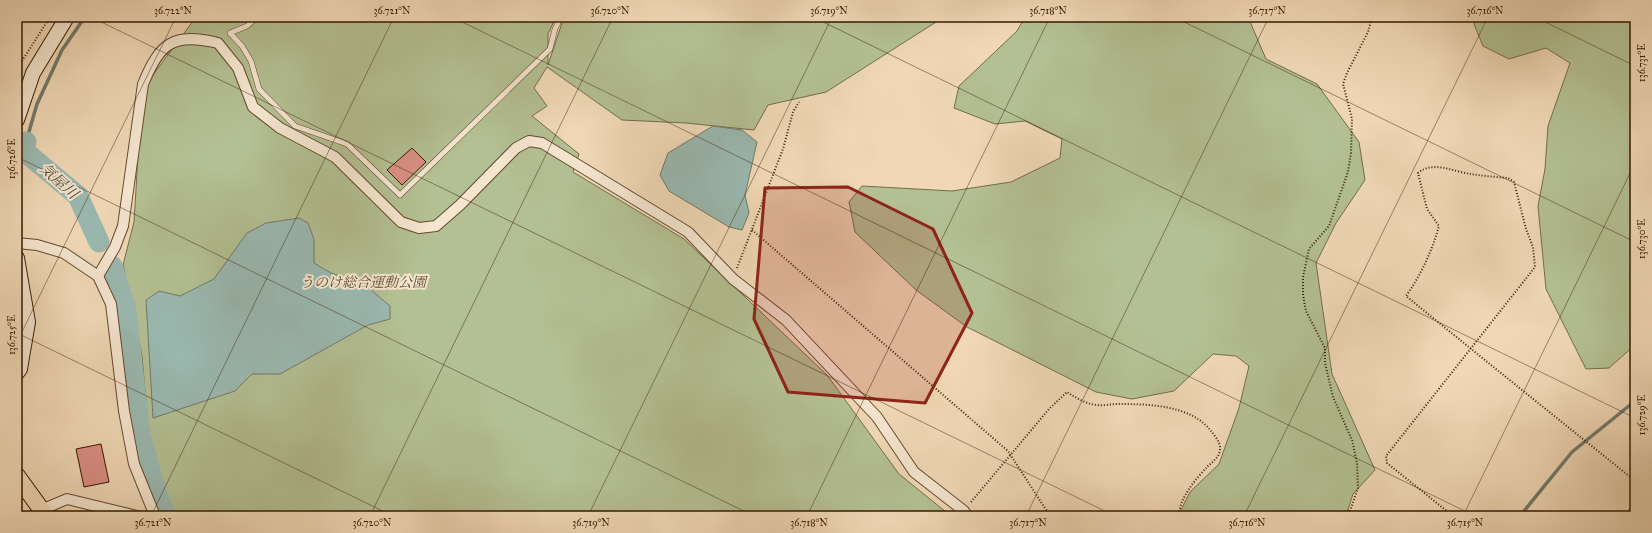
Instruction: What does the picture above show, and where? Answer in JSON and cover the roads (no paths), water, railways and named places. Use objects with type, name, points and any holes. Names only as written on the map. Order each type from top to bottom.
[{"type":"main road","points":[[17,120],[33,73],[67,17]]},
{"type":"main road","points":[[17,258],[28,322],[20,369],[17,373]]},
{"type":"main road","points":[[17,476],[43,513]]},
{"type":"street","points":[[98,276],[115,247],[123,226],[143,84],[152,62],[168,44],[186,38],[218,44],[238,68],[253,107],[280,128],[335,157],[401,222],[419,228],[436,226],[460,205],[516,148],[529,141],[542,143],[688,232],[733,279],[786,320],[877,417],[914,472],[965,514]]},
{"type":"street","points":[[17,242],[37,244],[64,253],[98,276],[111,304],[124,411],[134,464],[155,516]]},
{"type":"street","points":[[43,513],[67,499],[137,516]]},
{"type":"street","points":[[1630,516],[1635,512]]},
{"type":"lane","points":[[257,17],[247,26],[230,33],[251,61],[259,89],[295,126],[347,144],[400,195],[550,49],[555,29],[561,17]]},
{"type":"water","points":[[713,126],[742,130],[757,142],[745,195],[749,213],[742,230],[729,227],[669,191],[660,175],[668,153]]},
{"type":"water","points":[[299,218],[308,223],[314,239],[314,263],[331,273],[364,284],[390,306],[390,319],[368,325],[280,374],[252,374],[235,391],[153,418],[146,300],[159,291],[180,296],[214,279],[247,233],[266,223]]},
{"type":"waterway","name":"気屋川","points":[[26,142],[37,104],[62,50],[85,17]]},
{"type":"waterway","name":"気屋川","points":[[26,142],[24,151],[78,196],[99,242]]},
{"type":"waterway","name":"気屋川","points":[[112,266],[126,310],[140,435],[157,496],[166,516]]},
{"type":"waterway","points":[[1520,516],[1572,452],[1635,401]]},
{"type":"park label","name":"うのけ総合運動公園","points":[[363,282]]}]
